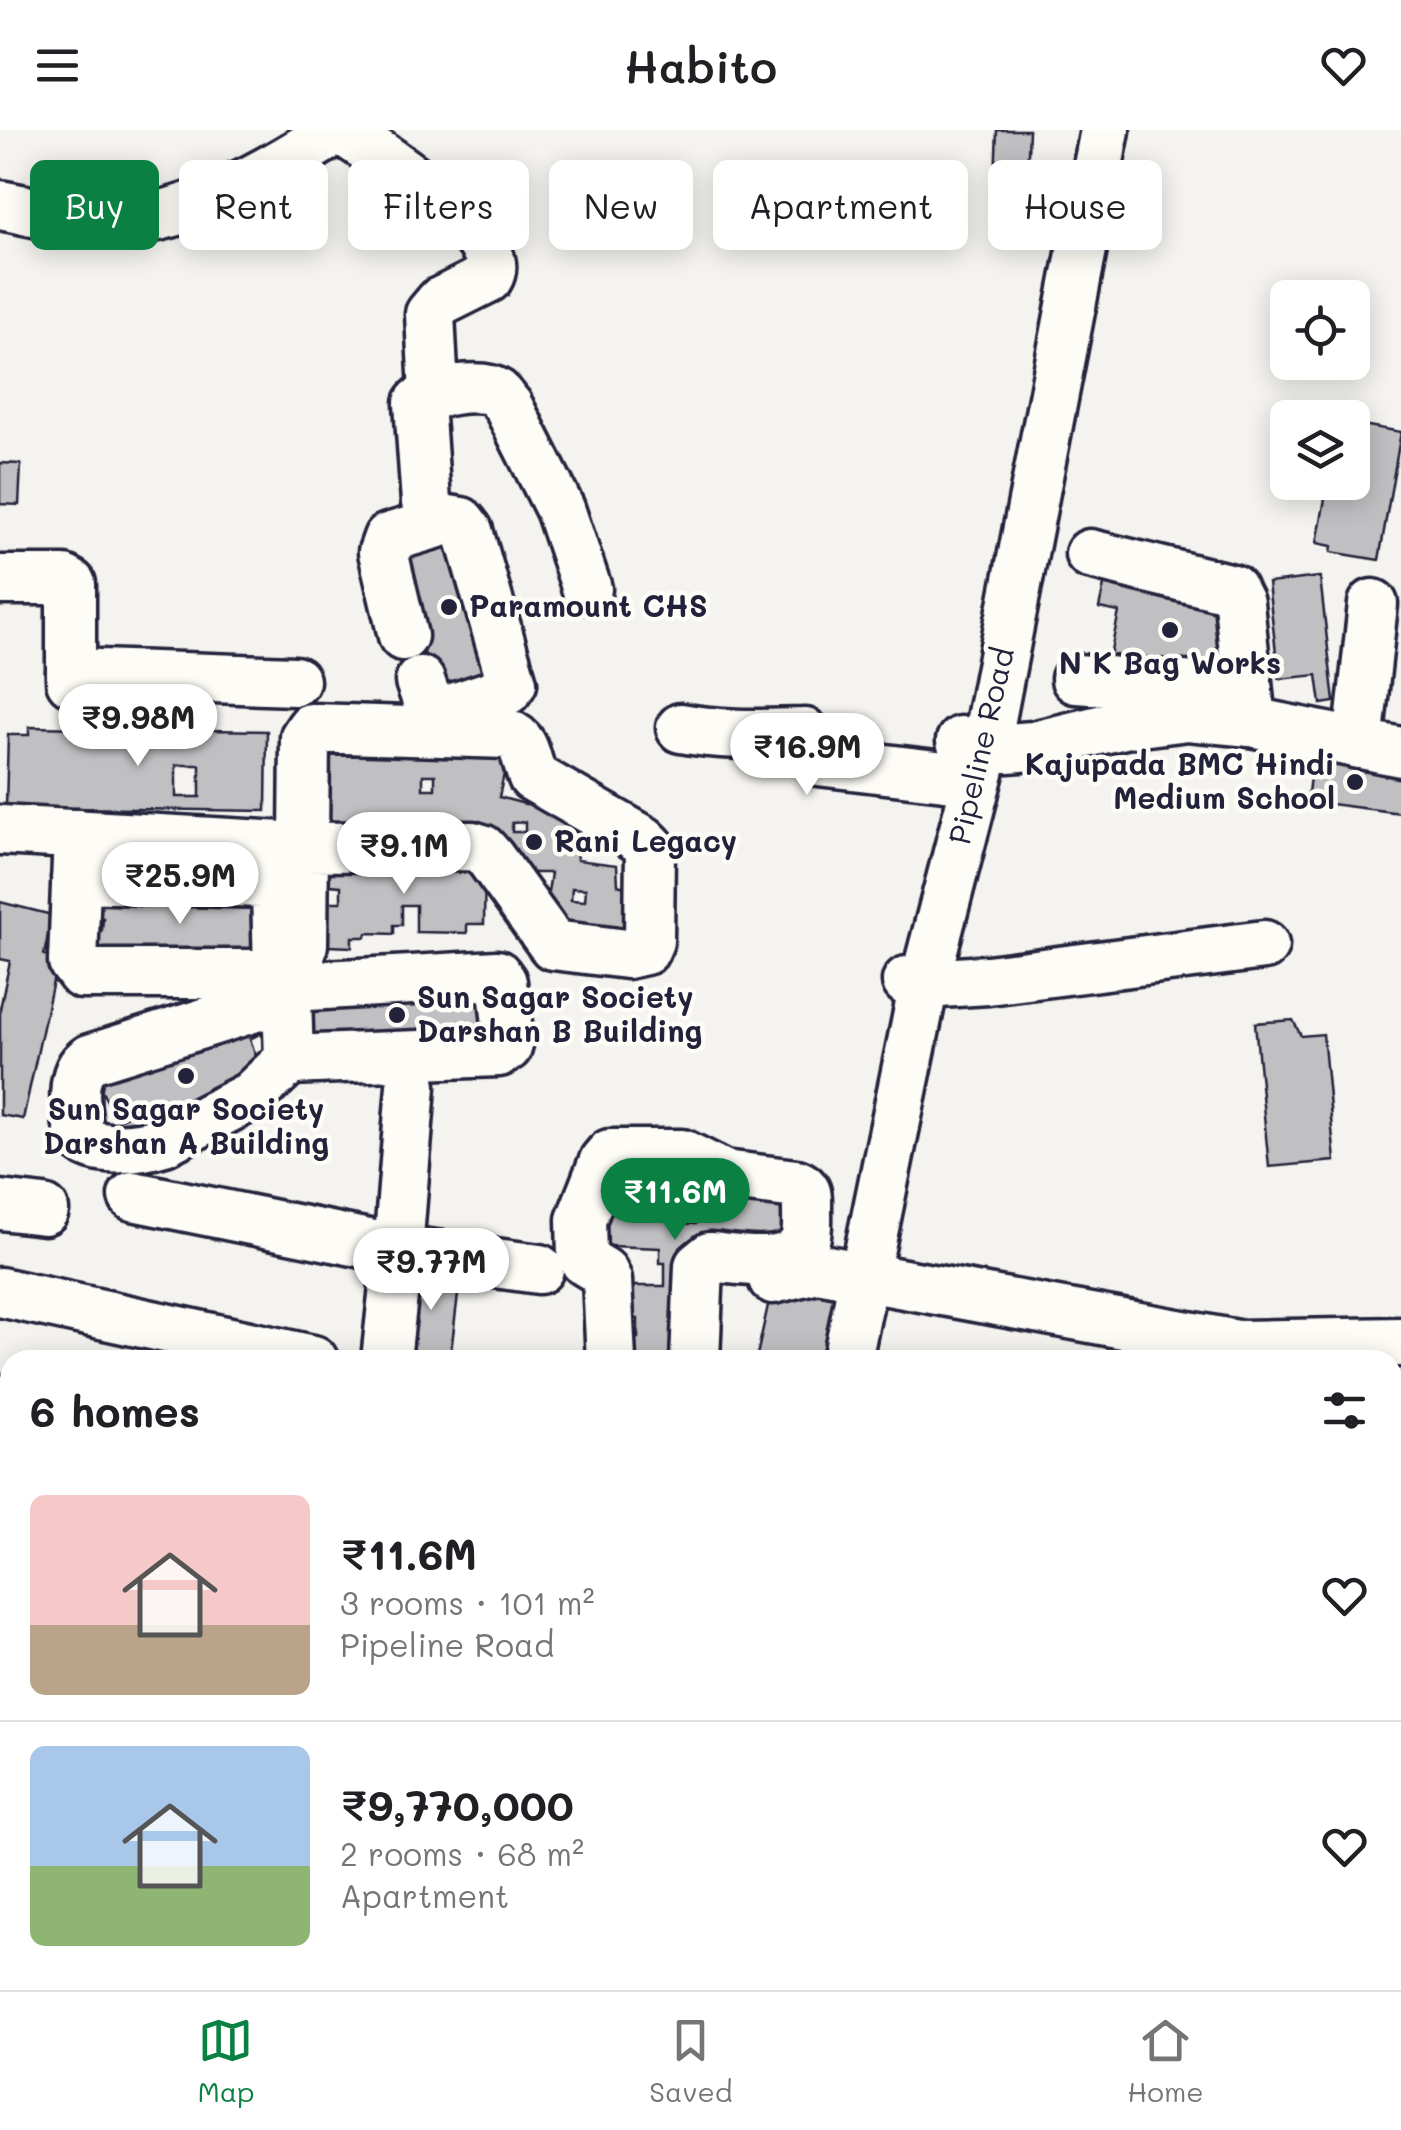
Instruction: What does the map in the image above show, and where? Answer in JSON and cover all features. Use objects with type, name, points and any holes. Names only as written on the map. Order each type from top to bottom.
[{"type":"street","points":[[0,205],[76,219],[116,222],[150,217],[242,186],[339,130],[453,209],[488,250],[492,265],[488,278],[440,302],[430,314],[434,393]]},
{"type":"street","points":[[1083,160],[1085,130]]},
{"type":"street","name":"Pipeline Road","points":[[1095,160],[1105,130]]},
{"type":"street","name":"Pipeline Road","points":[[848,1350],[883,1144],[1070,250]]},
{"type":"street","points":[[432,525],[426,502],[418,411],[422,398],[434,393],[484,388],[497,393],[508,406],[560,509],[587,589]]},
{"type":"street","points":[[403,636],[384,542],[448,520],[461,522],[468,531],[512,683],[507,690],[439,713],[429,706],[420,680]]},
{"type":"street","points":[[1090,554],[1232,588],[1240,603],[1250,706]]},
{"type":"street","points":[[0,580],[64,580],[71,584],[71,677],[295,681]]},
{"type":"street","points":[[1076,680],[1188,716],[1250,706],[1379,748],[1374,604]]},
{"type":"street","points":[[681,728],[716,734],[805,733],[818,761],[967,754],[1033,746],[1137,702]]},
{"type":"street","points":[[77,856],[73,962],[82,974],[272,977],[278,974],[290,927],[302,847],[305,737],[312,728],[508,734],[522,743],[533,777],[644,840],[650,848],[649,941],[644,950],[626,954],[552,945],[490,858],[482,849],[472,846],[302,847],[77,856]]},
{"type":"street","points":[[0,830],[77,856],[276,888],[290,927],[302,944],[289,992],[288,1060]]},
{"type":"street","points":[[916,982],[988,980],[1264,945]]},
{"type":"street","points":[[497,975],[502,982],[510,1040],[499,1052],[288,1060],[251,1096],[164,1141],[96,1147],[80,1137],[76,1076],[80,1065],[90,1058],[289,992],[497,975]]},
{"type":"street","points":[[387,1350],[411,1086]]},
{"type":"street","points":[[610,1350],[607,1280],[597,1266],[585,1261],[580,1246],[583,1211],[610,1154],[682,1154],[724,1175],[804,1187],[806,1236],[802,1246],[784,1258],[703,1260],[696,1350]]},
{"type":"street","points":[[133,1196],[398,1250],[538,1268]]},
{"type":"street","points":[[806,1236],[861,1258],[1238,1345],[1401,1342]]},
{"type":"street","points":[[773,1278],[861,1258]]},
{"type":"street","points":[[837,1350],[861,1258]]},
{"type":"street","points":[[0,1292],[267,1350]]},
{"type":"building","points":[[997,130],[1029,130],[1028,160],[996,160]]},
{"type":"building","points":[[1370,426],[1401,432],[1379,560],[1331,552],[1332,546],[1317,543],[1325,500],[1370,500]]},
{"type":"building","points":[[0,463],[21,464],[19,505],[0,504]]},
{"type":"building","name":"Paramount CHS","points":[[453,530],[498,689],[440,706],[393,547]]},
{"type":"building","name":"N K Bag Works","points":[[1108,567],[1223,593],[1226,685],[1109,660],[1119,612],[1099,608]]},
{"type":"building","points":[[1320,577],[1334,702],[1321,704],[1317,675],[1279,679],[1268,583]]},
{"type":"building","points":[[29,727],[267,731],[266,811],[6,807],[8,735],[29,735]],"holes":[[[176,765],[200,765],[200,797],[176,797]]]},
{"type":"building","name":"Rani Legacy","points":[[314,737],[511,741],[499,797],[525,804],[523,790],[574,823],[577,860],[617,865],[618,885],[642,893],[639,941],[566,941],[544,918],[551,873],[509,873],[479,833],[479,822],[312,825]],"holes":[[[423,775],[435,775],[435,789],[423,789]],[[525,822],[525,832],[512,832],[512,823]],[[572,888],[586,889],[585,901],[571,900]]]},
{"type":"building","name":"Kajupada BMC Hindi Medium School","points":[[1313,752],[1401,764],[1401,813],[1307,801]]},
{"type":"building","points":[[329,860],[485,863],[484,924],[467,924],[467,933],[416,932],[416,905],[402,905],[402,925],[394,925],[394,934],[367,933],[366,937],[352,937],[352,947],[328,946],[328,902],[341,902],[341,886],[329,885]]},
{"type":"building","points":[[83,882],[270,889],[274,971],[80,966],[94,930],[102,930],[103,918],[93,918]]},
{"type":"building","points":[[0,902],[52,915],[44,955],[58,958],[23,1119],[0,1115],[0,1009],[10,961],[0,959]]},
{"type":"building","name":"Sun Sagar Society Darshan B Building","points":[[493,978],[498,1034],[300,1051],[295,996]]},
{"type":"building","name":"Sun Sagar Society Darshan A Building","points":[[253,1014],[262,1033],[250,1039],[258,1062],[231,1086],[123,1137],[116,1121],[129,1115],[121,1099],[109,1105],[98,1083]]},
{"type":"building","points":[[1293,1020],[1301,1036],[1323,1034],[1335,1161],[1269,1167],[1255,1023]]},
{"type":"building","points":[[617,1155],[684,1158],[683,1188],[675,1188],[674,1223],[696,1224],[697,1185],[784,1191],[789,1238],[696,1249],[691,1350],[624,1350],[631,1338],[638,1338],[638,1319],[626,1319],[616,1286],[665,1286],[665,1263],[660,1263],[660,1248],[586,1245]]},
{"type":"building","points":[[411,1264],[461,1270],[451,1350],[402,1350]]},
{"type":"building","points":[[839,1276],[824,1350],[758,1350],[772,1287]]},
{"type":"place","name":"Paramount CHS","points":[[449,607]]},
{"type":"place","name":"N K Bag Works","points":[[1170,630]]},
{"type":"place","name":"Kajupada BMC Hindi Medium School","points":[[1355,782]]},
{"type":"place","name":"Rani Legacy","points":[[534,842]]},
{"type":"place","name":"Sun Sagar Society Darshan B Building","points":[[397,1015]]},
{"type":"place","name":"Sun Sagar Society Darshan A Building","points":[[186,1076]]}]
